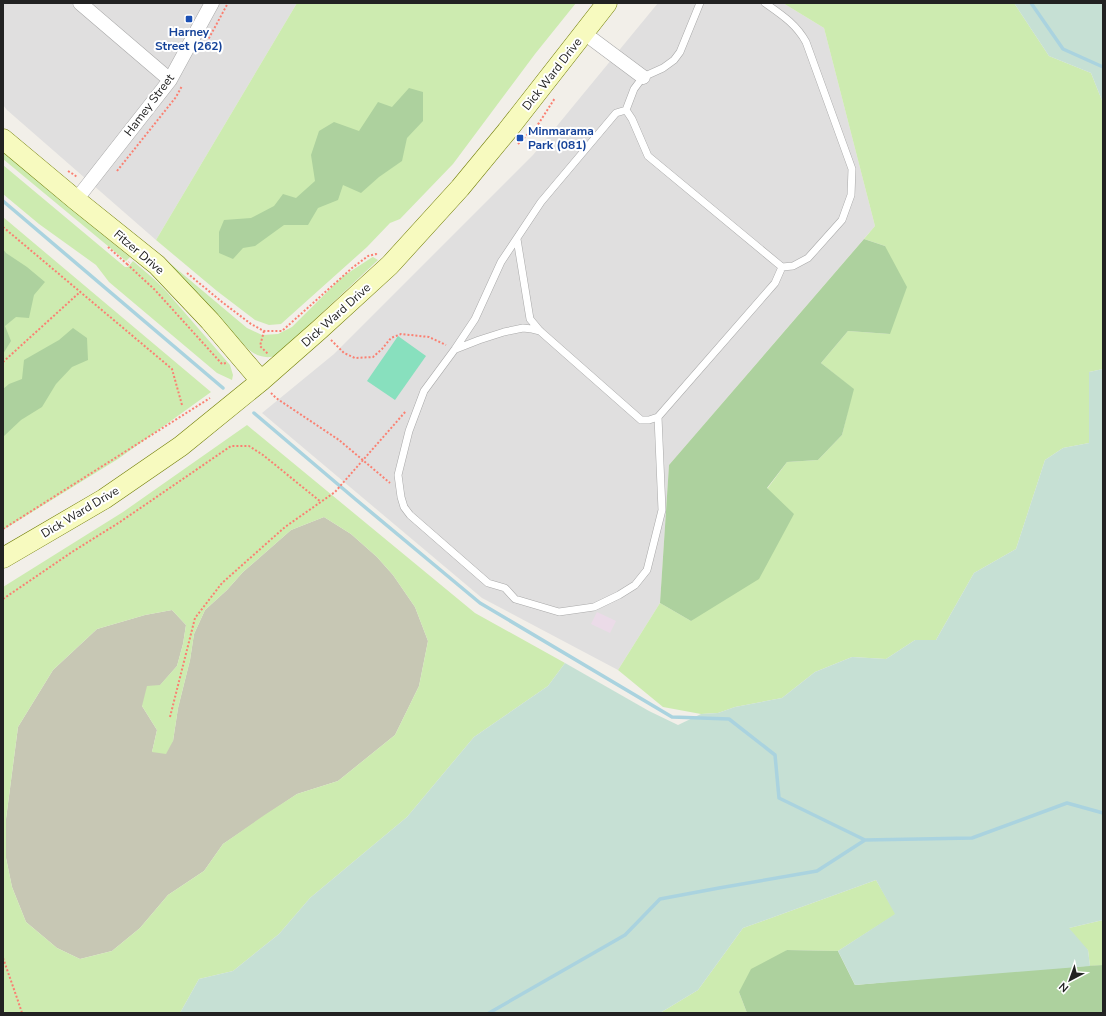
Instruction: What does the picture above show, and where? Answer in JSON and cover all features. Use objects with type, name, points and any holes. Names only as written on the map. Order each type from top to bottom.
[{"type":"street","points":[[80,3],[170,80]]},
{"type":"street","name":"Hamey Street","points":[[76,200],[170,80],[212,3]]},
{"type":"street","name":"Dick Ward Drive","points":[[3,558],[104,499],[181,446],[238,400],[266,387],[319,330],[389,266],[464,182],[507,131],[607,3]]},
{"type":"street","points":[[584,32],[643,77]]},
{"type":"street","name":"Fitzer Drive","points":[[3,139],[76,200],[133,257],[157,265],[210,321],[266,387]]},
{"type":"lane","points":[[626,110],[634,89],[643,77],[663,68],[674,60],[680,52],[700,3]]},
{"type":"lane","points":[[626,110],[632,119],[648,156],[782,267],[793,266],[808,258],[842,220],[851,195],[852,169],[806,42],[795,26],[765,3]]},
{"type":"lane","points":[[626,110],[616,113],[541,202],[501,262],[474,319],[455,349],[424,391],[409,431],[398,475],[404,507],[410,515],[488,583],[506,588],[515,599],[559,612],[594,607],[619,595],[635,585],[647,570],[662,510],[658,417]]},
{"type":"lane","points":[[517,239],[530,318],[540,331],[641,420],[649,420],[658,417],[775,283],[782,267]]},
{"type":"lane","points":[[455,349],[504,332],[523,328],[540,331]]},
{"type":"path","points":[[3,227],[172,369],[182,405]]},
{"type":"path","points":[[103,244],[133,257],[154,290],[222,364],[227,362]]},
{"type":"path","points":[[188,273],[222,302],[251,324],[264,331],[282,330],[352,268],[368,256],[376,254],[389,266]]},
{"type":"path","points":[[3,362],[80,292]]},
{"type":"path","points":[[264,331],[260,346],[272,357]]},
{"type":"path","points":[[331,340],[344,353],[355,358],[373,357],[391,338],[401,334],[429,337],[455,349]]},
{"type":"path","points":[[266,387],[276,398],[338,440],[390,483],[399,486]]},
{"type":"path","points":[[3,529],[210,398]]},
{"type":"path","points":[[170,717],[195,618],[222,583],[285,527],[337,489],[408,408]]},
{"type":"path","points":[[3,599],[72,552],[120,522],[231,446],[249,446],[263,454],[320,502]]},
{"type":"path","points":[[3,958],[22,1013]]},
{"type":"shaded area","points":[[3,3],[297,3],[156,240],[3,105]]},
{"type":"shaded area","points":[[658,3],[783,3],[824,28],[875,226],[669,465],[660,603],[618,670],[482,598],[262,413],[334,354],[533,155]]},
{"type":"shaded area","points":[[1014,3],[1103,3],[1103,103],[1091,73],[1049,56]]},
{"type":"shaded area","points":[[1103,369],[1103,920],[1069,928],[1088,950],[1090,966],[855,985],[838,951],[895,914],[876,880],[743,928],[698,990],[660,1013],[180,1013],[199,979],[233,971],[279,934],[310,898],[407,817],[474,737],[548,686],[565,663],[649,711],[678,725],[701,714],[718,713],[735,707],[782,698],[815,672],[852,657],[886,659],[915,640],[936,640],[974,573],[1016,549],[1045,460],[1063,448],[1089,443],[1089,372]]},
{"type":"shaded area","points":[[324,517],[351,534],[377,557],[393,575],[415,607],[428,641],[419,686],[395,735],[338,781],[297,794],[223,844],[204,871],[168,895],[140,928],[112,951],[80,959],[57,948],[26,922],[12,887],[6,858],[6,819],[18,727],[53,670],[97,629],[145,615],[172,610],[186,625],[177,666],[142,706],[157,730],[152,752],[173,741],[178,708],[190,660],[194,634],[205,610],[227,590],[243,572],[291,530]]},
{"type":"shaded area","points":[[597,612],[616,621],[610,633],[591,624]]},
{"type":"green space","points":[[297,3],[576,3],[535,54],[453,164],[400,219],[390,223],[367,247],[281,324],[269,325],[255,320],[217,291],[156,240]]},
{"type":"green space","points":[[783,3],[1014,3],[1049,56],[1091,73],[1103,103],[1103,369],[1089,372],[1089,443],[1063,448],[1045,460],[1016,549],[974,573],[936,640],[915,640],[886,659],[852,657],[815,672],[782,698],[735,707],[718,713],[701,714],[663,707],[618,670],[660,603],[691,621],[767,489],[787,462],[818,460],[842,435],[853,389],[821,363],[848,331],[890,334],[885,246],[864,239],[875,226],[824,28]]},
{"type":"green space","points":[[409,88],[423,92],[423,121],[407,138],[402,161],[379,177],[361,193],[343,185],[338,200],[318,208],[308,225],[284,225],[255,246],[243,248],[233,259],[219,253],[219,232],[224,220],[251,218],[274,206],[283,194],[296,198],[315,181],[311,155],[319,131],[334,122],[359,131],[378,102],[392,107]]},
{"type":"green space","points":[[3,152],[130,257],[126,261],[3,159]]},
{"type":"green space","points":[[3,165],[125,267],[128,267],[133,261],[155,280],[230,365],[233,375],[232,380],[217,373],[109,282],[96,265],[39,224],[3,194]]},
{"type":"green space","points":[[3,217],[211,392],[118,459],[3,530]]},
{"type":"green space","points":[[864,239],[885,246],[907,287],[890,334],[848,331],[821,363],[854,389],[842,435],[818,460],[787,462],[767,488],[794,514],[759,579],[691,621],[660,603],[669,465]]},
{"type":"green space","points":[[147,244],[247,328],[262,335],[278,334],[292,327],[342,277],[373,257],[378,260],[276,356],[264,357],[257,355],[248,349]]},
{"type":"green space","points":[[3,249],[6,253],[27,267],[45,282],[34,295],[29,318],[16,317],[5,326],[11,341],[3,354]]},
{"type":"green space","points":[[73,328],[87,338],[88,360],[72,367],[56,384],[42,407],[21,420],[3,437],[3,389],[9,384],[22,379],[24,360],[59,340]]},
{"type":"green space","points":[[398,336],[426,356],[395,400],[367,381]]},
{"type":"green space","points":[[247,425],[475,613],[565,663],[548,686],[474,737],[407,817],[310,898],[279,934],[233,971],[199,979],[180,1013],[3,1013],[3,587],[123,512]],"holes":[[[324,517],[351,534],[377,557],[393,575],[415,607],[428,641],[419,686],[395,735],[338,781],[297,794],[223,844],[204,871],[168,895],[140,928],[112,951],[80,959],[57,948],[26,922],[12,887],[6,858],[6,819],[18,727],[53,670],[97,629],[145,615],[172,610],[186,625],[177,666],[160,685],[147,686],[142,706],[157,730],[152,752],[166,754],[173,741],[178,708],[190,660],[194,634],[205,610],[227,590],[243,572],[291,530]]]},
{"type":"green space","points":[[876,880],[896,914],[838,951],[787,950],[739,992],[747,1013],[660,1013],[698,990],[743,928]]},
{"type":"green space","points":[[1103,920],[1103,965],[1090,966],[1088,950],[1066,937],[1069,928]]},
{"type":"green space","points":[[787,950],[838,951],[855,985],[1017,970],[1103,965],[1103,1013],[747,1013],[739,992],[751,969]]},
{"type":"waterway","points":[[1031,3],[1063,49],[1103,67]]},
{"type":"waterway","points":[[3,201],[223,388]]},
{"type":"waterway","points":[[254,413],[480,603],[672,717],[729,719],[775,755],[779,798],[865,840]]},
{"type":"waterway","points":[[489,1013],[625,935],[660,899],[817,871],[865,840],[972,838],[1067,803],[1103,813]]},
{"type":"place","name":"Harney Street (262)","points":[[189,19]]},
{"type":"place","name":"Minmarama Park (081)","points":[[520,138]]}]
